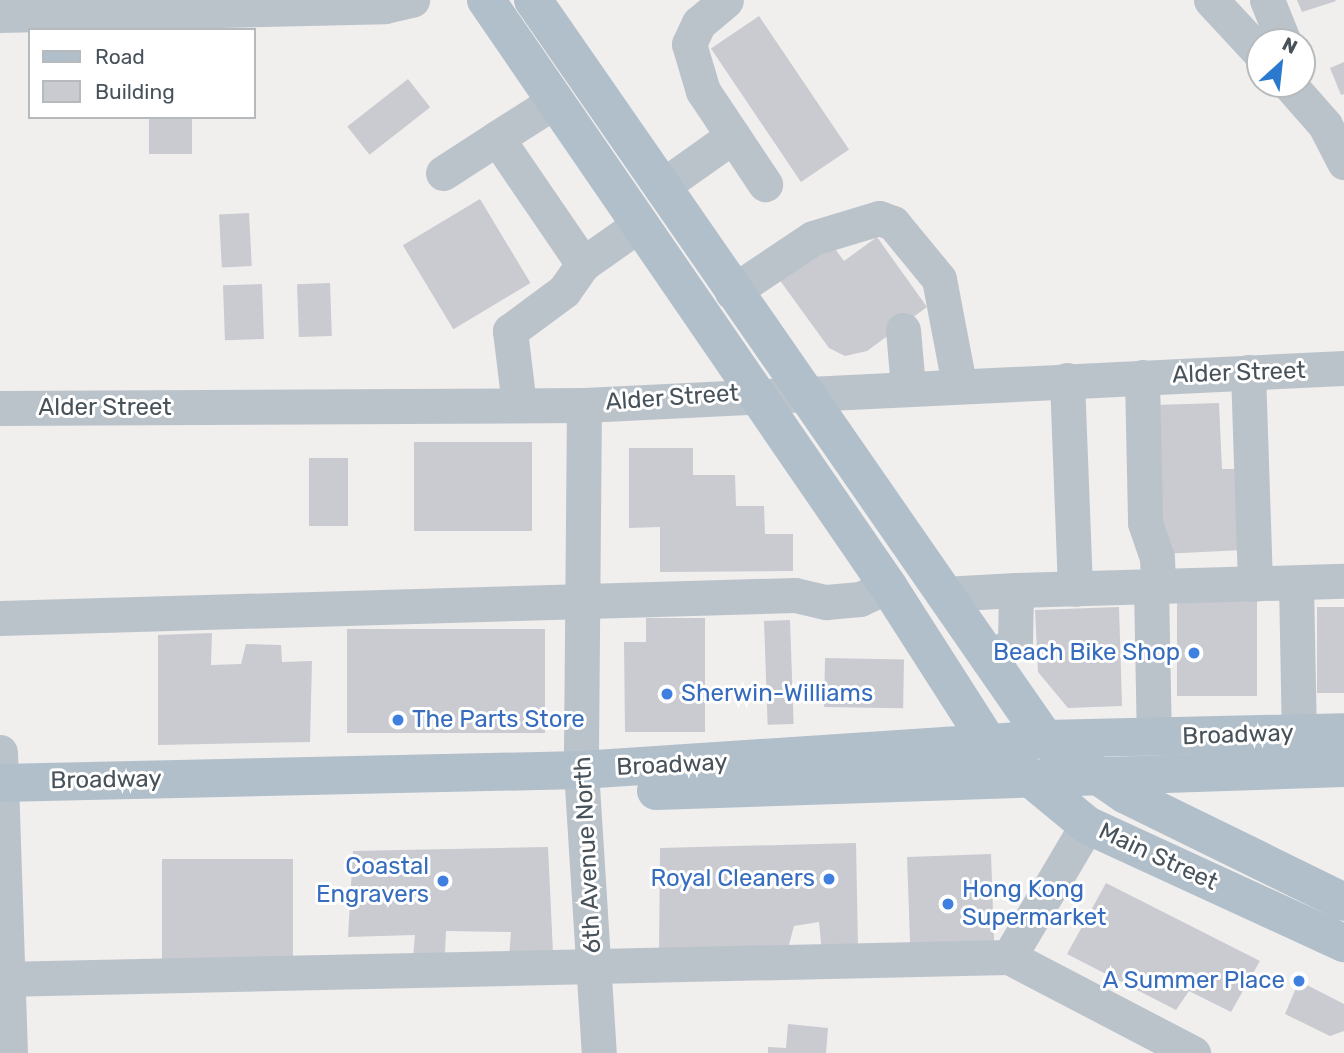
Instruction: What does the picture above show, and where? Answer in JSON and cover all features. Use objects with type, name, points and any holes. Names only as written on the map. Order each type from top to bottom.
[{"type":"main road","name":"Main Street","points":[[486,0],[888,586],[989,744],[1027,779],[1087,825],[1344,943]]},
{"type":"main road","name":"Main Street","points":[[533,0],[800,391],[1045,739],[1126,795],[1344,902]]},
{"type":"main road","name":"Broadway","points":[[582,781],[1045,739],[1344,732]]},
{"type":"main road","name":"Broadway","points":[[0,785],[1027,779],[1344,768]]},
{"type":"street","points":[[0,15],[385,6],[412,0]]},
{"type":"street","points":[[726,0],[698,23],[689,44],[702,91],[765,184]]},
{"type":"street","points":[[1211,0],[1246,38]]},
{"type":"street","points":[[1267,0],[1278,28]]},
{"type":"street","points":[[1303,98],[1344,162]]},
{"type":"street","points":[[443,173],[555,101]]},
{"type":"street","points":[[660,187],[733,136]]},
{"type":"street","points":[[496,138],[583,264]]},
{"type":"street","points":[[732,292],[813,238],[879,218],[893,223],[939,279],[959,384]]},
{"type":"street","points":[[519,405],[510,331],[564,291],[583,264],[640,224]]},
{"type":"street","points":[[903,330],[908,387]]},
{"type":"street","name":"Alder Street","points":[[0,408],[584,405],[756,392],[1344,369]]},
{"type":"street","points":[[1248,372],[1255,584]]},
{"type":"street","points":[[1142,377],[1145,523],[1157,557],[1154,587],[1154,737]]},
{"type":"street","points":[[1067,380],[1075,589]]},
{"type":"street","name":"6th Avenue North","points":[[584,405],[582,781],[599,1053]]},
{"type":"street","points":[[943,594],[1344,581]]},
{"type":"street","points":[[1296,583],[1299,734]]},
{"type":"street","points":[[0,618],[795,595],[826,602],[860,599],[888,586]]},
{"type":"street","points":[[989,660],[1015,642],[1016,590]]},
{"type":"street","points":[[0,785],[4,979],[10,1053]]},
{"type":"street","points":[[1009,957],[1087,825]]},
{"type":"street","points":[[4,979],[1009,957],[1193,1053]]},
{"type":"building","points":[[1297,0],[1335,0],[1336,1],[1302,12]]},
{"type":"building","points":[[759,16],[849,149],[801,182],[711,48]]},
{"type":"building","points":[[1344,62],[1344,94],[1341,95],[1330,68]]},
{"type":"building","points":[[408,79],[430,107],[369,155],[347,126]]},
{"type":"building","points":[[149,119],[192,119],[192,154],[149,154]]},
{"type":"building","points":[[480,199],[530,283],[453,329],[403,245]]},
{"type":"building","points":[[249,213],[252,266],[222,267],[219,215]]},
{"type":"building","points":[[877,237],[927,307],[867,351],[845,356],[829,348],[776,275],[827,238],[844,261]]},
{"type":"building","points":[[330,283],[332,336],[299,337],[297,284]]},
{"type":"building","points":[[262,284],[264,339],[225,340],[223,285]]},
{"type":"building","points":[[1219,403],[1222,469],[1239,469],[1243,550],[1162,554],[1154,405]]},
{"type":"building","points":[[414,442],[532,442],[532,531],[414,531]]},
{"type":"building","points":[[629,448],[693,448],[693,475],[735,475],[736,506],[764,506],[765,534],[793,534],[793,571],[660,572],[660,527],[629,528]]},
{"type":"building","points":[[309,458],[348,458],[348,526],[309,526]]},
{"type":"building","points":[[1177,601],[1257,601],[1257,696],[1177,696]]},
{"type":"building","points":[[1119,607],[1122,706],[1068,708],[1038,672],[1035,610]]},
{"type":"building","points":[[1317,607],[1344,607],[1344,693],[1317,693]]},
{"type":"building","points":[[646,618],[705,618],[705,732],[625,732],[624,642],[646,642]]},
{"type":"building","points":[[790,620],[794,724],[768,725],[764,621]]},
{"type":"building","points":[[347,629],[545,629],[545,733],[347,733]]},
{"type":"building","points":[[212,633],[211,665],[241,664],[246,644],[281,645],[282,662],[312,661],[310,742],[158,745],[158,635]]},
{"type":"building","points":[[825,658],[904,659],[903,708],[824,707]]},
{"type":"building","points":[[856,843],[858,948],[822,953],[819,922],[794,926],[787,952],[659,952],[660,848]]},
{"type":"building","points":[[548,847],[553,953],[509,957],[511,932],[446,931],[445,954],[413,957],[415,935],[348,937],[353,851]]},
{"type":"building","points":[[991,854],[994,943],[910,946],[907,857]]},
{"type":"building","points":[[162,859],[293,859],[293,963],[162,963]]},
{"type":"building","points":[[1106,883],[1260,961],[1231,1012],[1189,991],[1176,1010],[1067,954]]},
{"type":"building","points":[[1299,981],[1344,1004],[1344,1031],[1330,1036],[1285,1014]]},
{"type":"building","points":[[788,1024],[828,1028],[826,1053],[768,1053],[768,1047],[786,1048]]},
{"type":"place","name":"Beach Bike Shop","points":[[1194,653]]},
{"type":"place","name":"Sherwin-Williams","points":[[667,694]]},
{"type":"place","name":"The Parts Store","points":[[398,720]]},
{"type":"place","name":"Royal Cleaners","points":[[829,879]]},
{"type":"place","name":"Coastal Engravers","points":[[443,881]]},
{"type":"place","name":"Hong Kong Supermarket","points":[[948,904]]},
{"type":"place","name":"A Summer Place","points":[[1299,981]]}]
